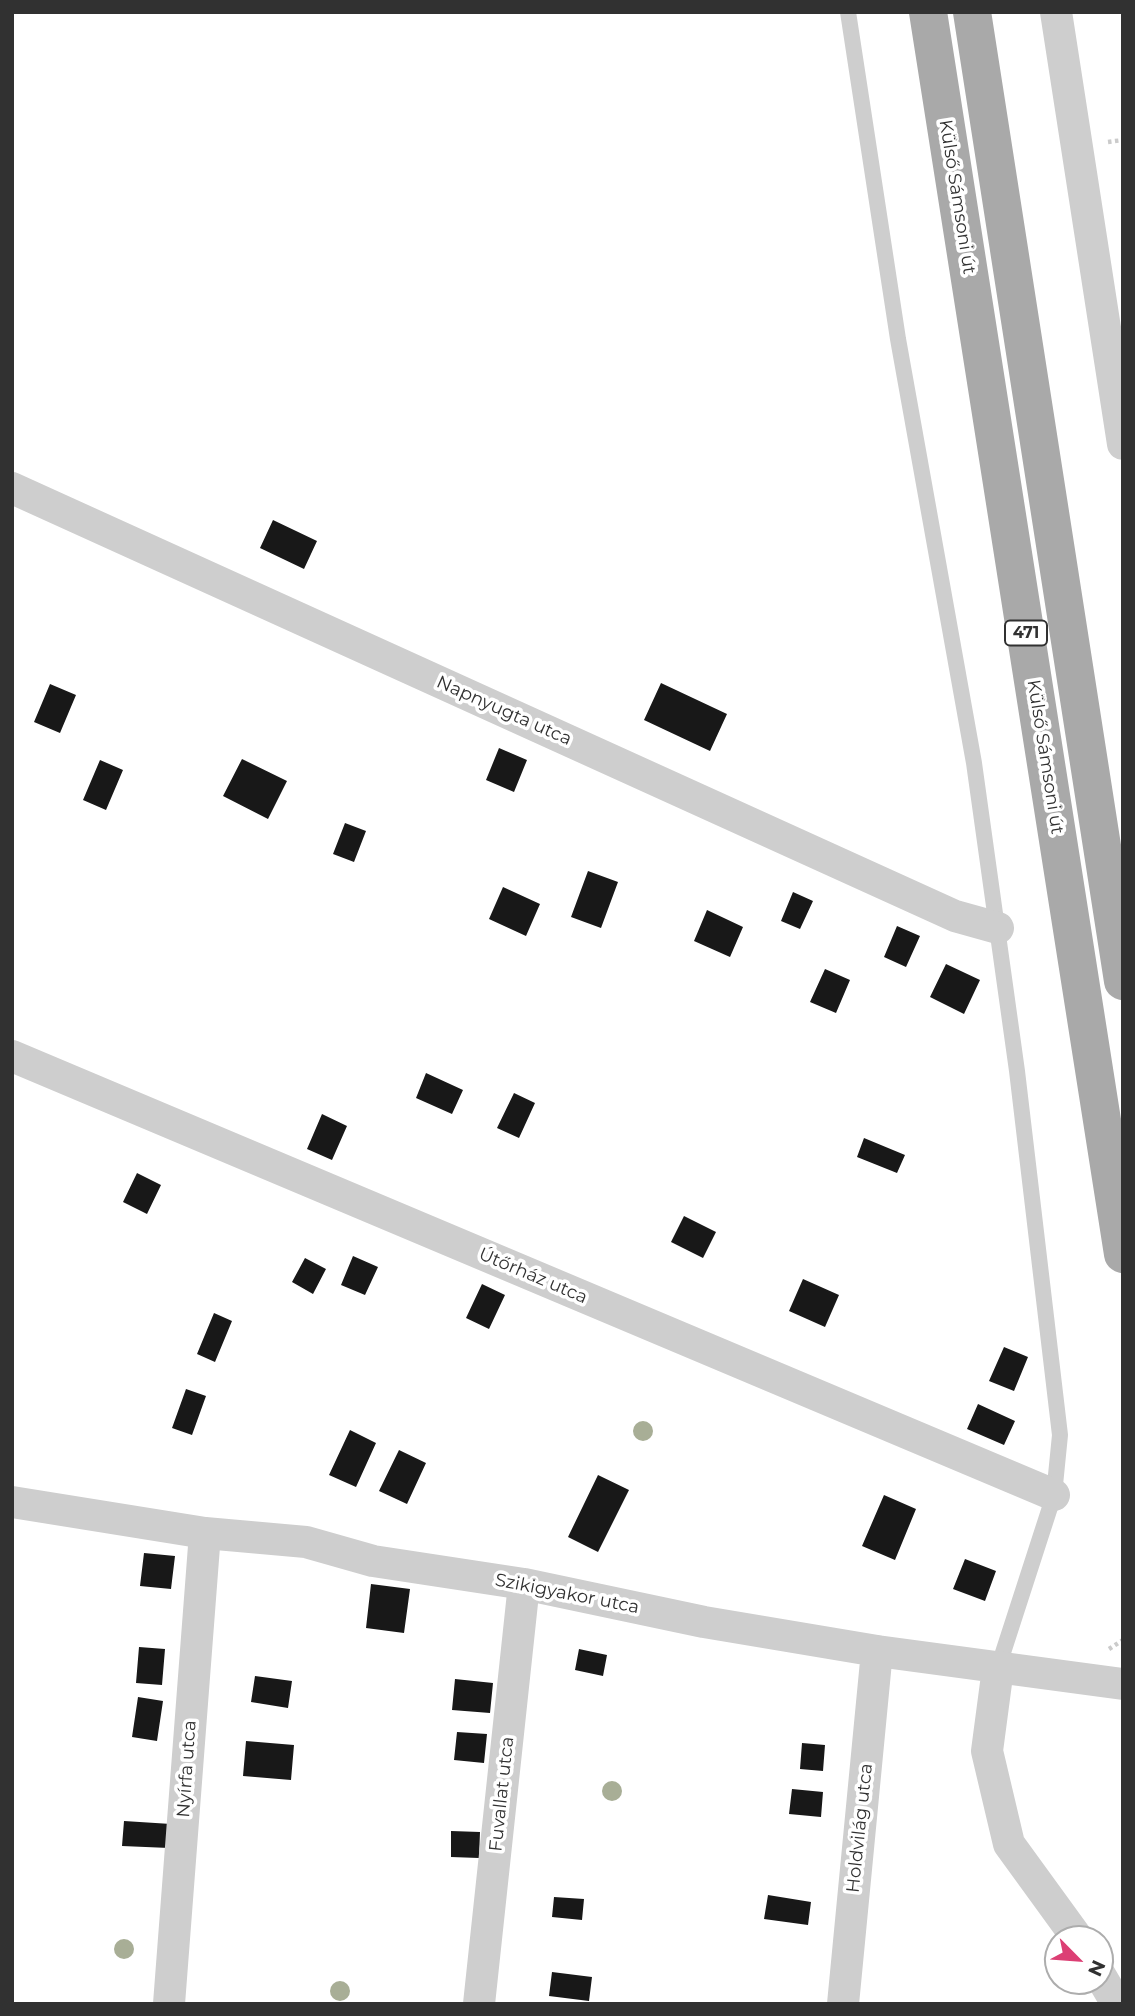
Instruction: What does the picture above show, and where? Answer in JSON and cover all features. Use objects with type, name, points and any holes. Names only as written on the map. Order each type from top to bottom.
[{"type":"main road","name":"Külső Sámsoni út","points":[[928,12],[1123,1254]]},
{"type":"main road","name":"471","points":[[972,12],[1123,981]]},
{"type":"street","points":[[1056,12],[1123,444]]},
{"type":"street","name":"Napnyugta utca","points":[[12,488],[955,916],[998,928]]},
{"type":"street","name":"Útőrház utca","points":[[12,1056],[1054,1496]]},
{"type":"street","name":"Szikigyakor utca","points":[[12,1503],[205,1533],[306,1542],[373,1561],[524,1584],[704,1622],[877,1651],[1123,1684]]},
{"type":"street","name":"Nyírfa utca","points":[[169,2004],[205,1533]]},
{"type":"street","name":"Fuvallat utca","points":[[479,2004],[524,1584]]},
{"type":"street","name":"Holdvilág utca","points":[[842,2004],[877,1651]]},
{"type":"street","points":[[998,1668],[988,1751],[1009,1844],[1068,1925]]},
{"type":"lane","points":[[848,12],[898,339],[972,750],[998,928],[1060,1434],[1054,1496],[998,1668]]},
{"type":"building","points":[[273,520],[317,541],[304,569],[260,548]]},
{"type":"building","points":[[661,683],[727,714],[710,751],[644,720]]},
{"type":"building","points":[[50,684],[76,695],[60,733],[34,722]]},
{"type":"building","points":[[499,748],[527,760],[514,792],[486,780]]},
{"type":"building","points":[[242,759],[287,781],[268,819],[223,796]]},
{"type":"building","points":[[100,760],[123,770],[106,810],[83,800]]},
{"type":"building","points":[[345,823],[366,831],[354,862],[333,854]]},
{"type":"building","points":[[588,871],[618,882],[601,928],[571,917]]},
{"type":"building","points":[[503,887],[540,904],[526,936],[489,919]]},
{"type":"building","points":[[793,892],[813,901],[800,929],[781,921]]},
{"type":"building","points":[[707,910],[743,927],[730,957],[694,941]]},
{"type":"building","points":[[897,926],[920,936],[906,967],[884,957]]},
{"type":"building","points":[[946,964],[980,980],[964,1014],[930,997]]},
{"type":"building","points":[[825,969],[850,980],[836,1013],[810,1002]]},
{"type":"building","points":[[426,1073],[463,1090],[452,1114],[416,1098]]},
{"type":"building","points":[[514,1093],[535,1103],[519,1138],[497,1128]]},
{"type":"building","points":[[322,1114],[347,1126],[332,1160],[307,1149]]},
{"type":"building","points":[[864,1138],[905,1155],[897,1173],[857,1157]]},
{"type":"building","points":[[137,1173],[161,1185],[147,1214],[123,1202]]},
{"type":"building","points":[[684,1216],[716,1232],[703,1258],[671,1242]]},
{"type":"building","points":[[353,1256],[378,1267],[365,1295],[341,1285]]},
{"type":"building","points":[[305,1258],[326,1269],[313,1294],[292,1282]]},
{"type":"building","points":[[803,1279],[839,1295],[825,1327],[789,1311]]},
{"type":"building","points":[[482,1284],[505,1295],[489,1329],[466,1318]]},
{"type":"building","points":[[214,1313],[232,1321],[215,1362],[197,1354]]},
{"type":"building","points":[[1004,1347],[1028,1357],[1014,1391],[989,1381]]},
{"type":"building","points":[[186,1389],[206,1396],[192,1435],[172,1428]]},
{"type":"building","points":[[978,1404],[1015,1421],[1004,1445],[967,1429]]},
{"type":"building","points":[[350,1430],[376,1443],[356,1487],[329,1475]]},
{"type":"building","points":[[399,1450],[426,1463],[407,1504],[379,1491]]},
{"type":"building","points":[[598,1475],[629,1490],[598,1552],[568,1537]]},
{"type":"building","points":[[884,1495],[916,1509],[895,1560],[862,1546]]},
{"type":"building","points":[[144,1553],[175,1556],[171,1589],[140,1586]]},
{"type":"building","points":[[965,1559],[996,1571],[985,1601],[953,1589]]},
{"type":"building","points":[[371,1584],[410,1589],[404,1633],[366,1628]]},
{"type":"building","points":[[139,1647],[165,1649],[162,1685],[136,1683]]},
{"type":"building","points":[[579,1649],[607,1655],[603,1676],[575,1670]]},
{"type":"building","points":[[255,1676],[292,1681],[288,1708],[251,1702]]},
{"type":"building","points":[[455,1679],[493,1683],[490,1713],[452,1710]]},
{"type":"building","points":[[138,1697],[163,1701],[157,1741],[132,1737]]},
{"type":"building","points":[[457,1732],[487,1734],[484,1763],[454,1760]]},
{"type":"building","points":[[246,1741],[294,1745],[291,1780],[243,1776]]},
{"type":"building","points":[[802,1743],[825,1745],[823,1771],[800,1769]]},
{"type":"building","points":[[792,1789],[823,1792],[821,1817],[789,1814]]},
{"type":"building","points":[[124,1821],[171,1824],[169,1848],[122,1846]]},
{"type":"building","points":[[451,1831],[480,1832],[479,1858],[451,1857]]},
{"type":"building","points":[[768,1895],[811,1902],[808,1925],[764,1919]]},
{"type":"building","points":[[554,1897],[584,1899],[582,1920],[552,1917]]},
{"type":"building","points":[[552,1972],[592,1977],[589,2001],[549,1996]]}]
